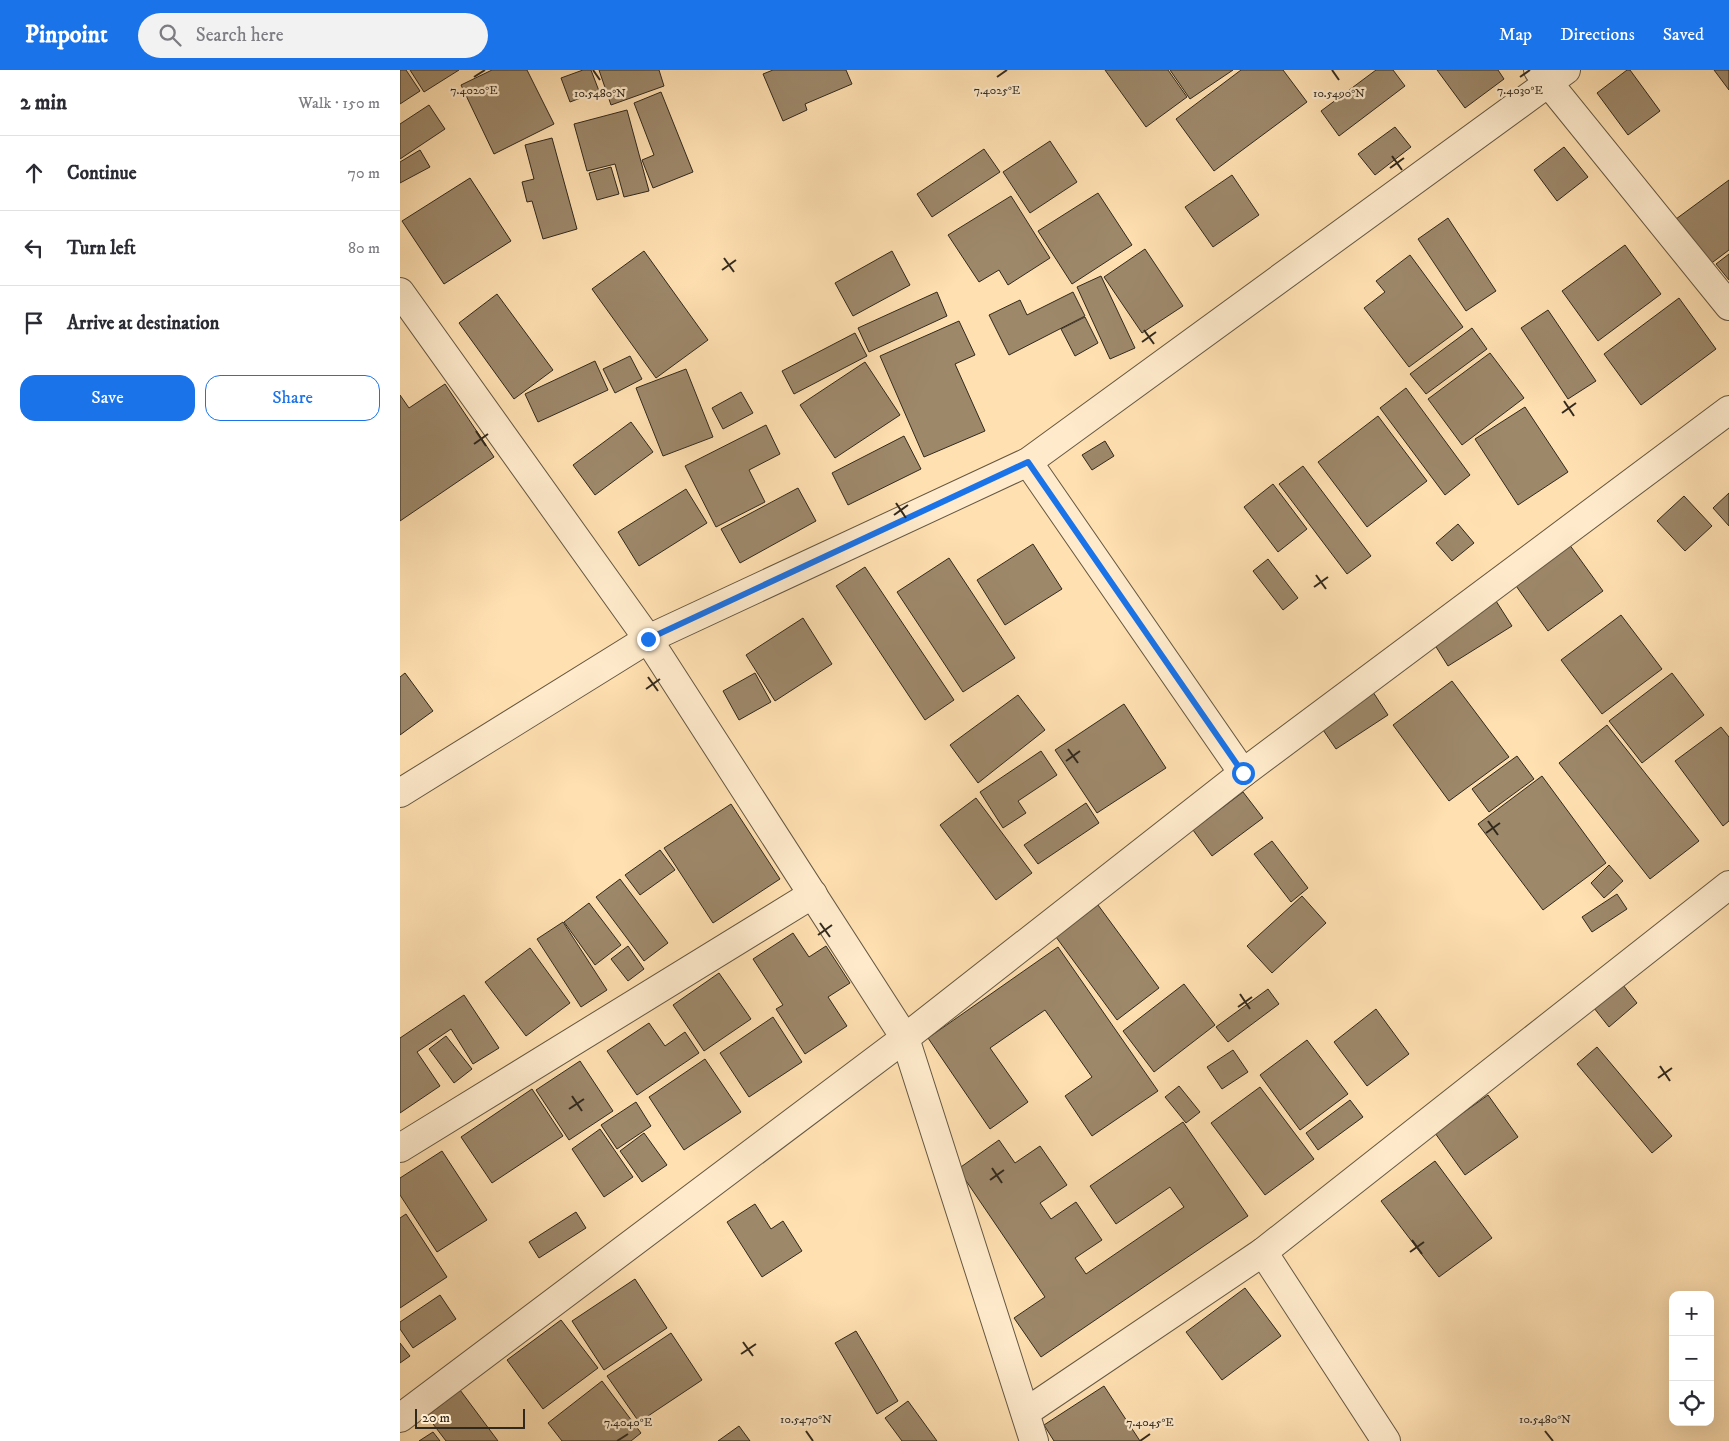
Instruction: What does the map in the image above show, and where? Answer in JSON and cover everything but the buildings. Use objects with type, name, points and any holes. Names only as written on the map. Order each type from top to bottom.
[{"type":"street","points":[[400,794],[648,639],[1028,462],[1551,74],[1729,306]]},
{"type":"street","points":[[401,297],[648,639],[905,1038],[1034,1441]]},
{"type":"street","points":[[400,1418],[905,1038],[1243,773],[1729,410]]},
{"type":"street","points":[[1028,462],[1243,773]]},
{"type":"street","points":[[1026,1412],[1263,1252],[1729,885]]},
{"type":"street","points":[[400,1148],[813,894]]},
{"type":"street","points":[[1263,1252],[1386,1441]]},
{"type":"route","points":[[648,639],[1028,462],[1243,773]]}]
